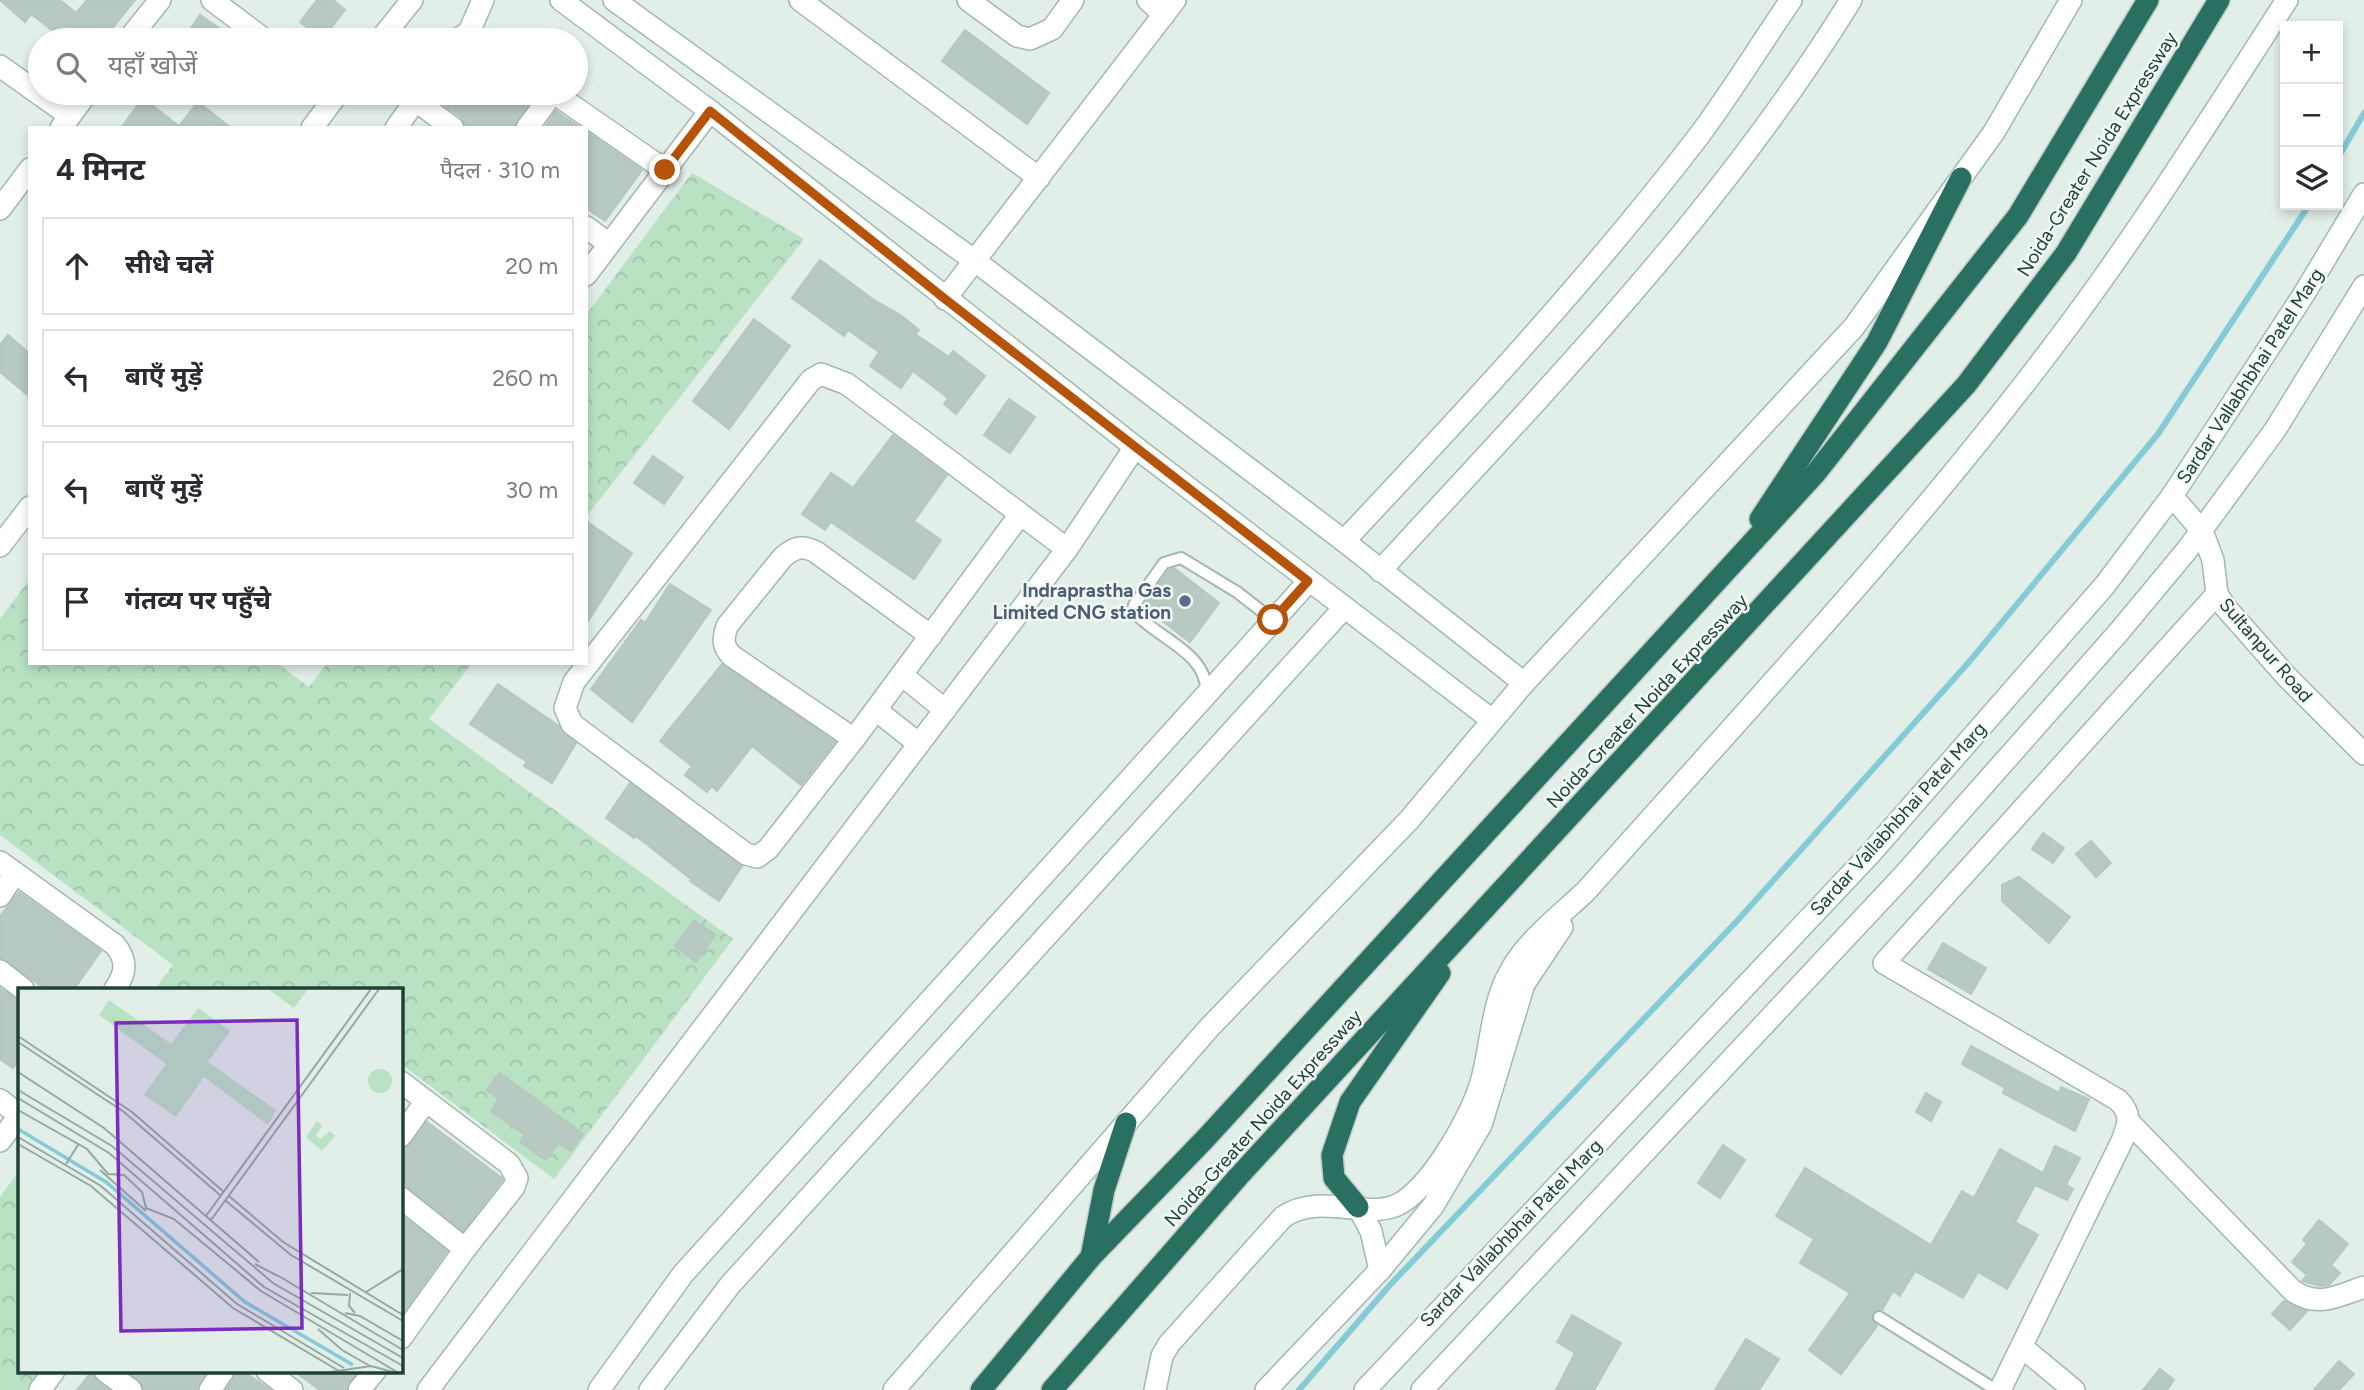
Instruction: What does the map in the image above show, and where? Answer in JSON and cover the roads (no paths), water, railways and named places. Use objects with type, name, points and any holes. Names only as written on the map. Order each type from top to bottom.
[{"type":"highway","name":"Noida-Greater Noida Expressway","points":[[981,1390],[1091,1257],[1206,1138],[1815,474],[2018,216],[2148,0]]},
{"type":"highway","name":"Noida-Greater Noida Expressway","points":[[1052,1390],[1238,1177],[1966,385],[2066,253],[2220,0]]},
{"type":"highway","points":[[1724,573],[1877,342],[1961,177]]},
{"type":"highway","points":[[1358,1207],[1334,1178],[1332,1156],[1350,1102],[1407,1024],[1473,923]]},
{"type":"highway","points":[[1091,1257],[1104,1191],[1126,1123]]},
{"type":"street","points":[[138,28],[160,0]]},
{"type":"street","points":[[212,0],[249,28]]},
{"type":"street","points":[[390,28],[412,0]]},
{"type":"street","points":[[473,28],[483,0]]},
{"type":"street","points":[[561,0],[710,111],[1135,447],[1492,720]]},
{"type":"street","points":[[614,0],[975,261],[1344,541],[1524,682]]},
{"type":"street","points":[[800,0],[1039,178]]},
{"type":"street","points":[[968,0],[1017,36],[1030,39],[1052,29],[1073,0]]},
{"type":"street","points":[[945,299],[1170,7],[1148,0]]},
{"type":"street","points":[[1344,541],[1520,353],[1603,256],[1700,135],[1791,0]]},
{"type":"street","points":[[1380,571],[1571,362],[1667,252],[1800,80],[1851,0]]},
{"type":"street","points":[[894,1390],[1209,1029],[1410,820],[1524,682],[1854,327],[1994,132],[2071,0]]},
{"type":"street","points":[[1154,1390],[1162,1356],[1169,1344],[1283,1217],[1297,1208],[1313,1205],[1385,1208],[1401,1203],[1448,1152],[1469,1114],[1482,1078],[1503,987],[1510,971],[1533,942],[1586,891],[1920,513],[2061,335],[2180,166],[2287,0]]},
{"type":"street","points":[[0,66],[28,90]]},
{"type":"street","points":[[45,105],[65,122],[78,105]]},
{"type":"street","points":[[313,126],[328,105]]},
{"type":"street","points":[[397,126],[412,105]]},
{"type":"street","points":[[427,105],[451,126]]},
{"type":"street","points":[[529,126],[545,105]]},
{"type":"street","points":[[571,105],[665,170]]},
{"type":"street","points":[[588,272],[710,111]]},
{"type":"street","points":[[0,209],[28,172]]},
{"type":"street","name":"Sardar Vallabhbhai Patel Marg","points":[[1365,1390],[1871,854],[2105,585],[2172,496],[2364,194]]},
{"type":"street","points":[[588,228],[609,244]]},
{"type":"street","points":[[1422,1390],[1905,876],[2118,633],[2202,531],[2275,430],[2364,286]]},
{"type":"street","points":[[588,664],[811,380],[821,374],[847,384],[1019,516],[1067,549]]},
{"type":"street","points":[[428,1390],[1067,549],[1135,447]]},
{"type":"street","name":"Sultanpur Road","points":[[2172,496],[2202,531],[2213,560],[2217,594],[2287,677],[2364,754]]},
{"type":"street","points":[[0,546],[28,511]]},
{"type":"street","points":[[587,665],[574,682],[565,708],[572,724],[746,854],[757,857],[768,849],[854,739],[1019,516]]},
{"type":"street","points":[[854,739],[732,656],[725,649],[723,639],[727,626],[783,557],[792,549],[804,546],[930,636]]},
{"type":"street","points":[[599,1390],[683,1274],[1308,581]]},
{"type":"street","points":[[1998,1390],[2023,1348],[2129,1122],[2127,1109],[2118,1100],[1884,964],[2217,594]]},
{"type":"street","points":[[650,1390],[730,1285],[1344,608]]},
{"type":"street","points":[[902,675],[945,710]]},
{"type":"street","points":[[876,710],[919,744]]},
{"type":"street","points":[[0,896],[8,867],[115,945],[123,955],[125,967],[115,988]]},
{"type":"street","points":[[1266,1390],[1380,1270],[1433,1206],[1476,1135],[1524,984],[1586,891]]},
{"type":"street","points":[[0,971],[22,988]]},
{"type":"street","points":[[402,1083],[515,1171],[514,1187],[402,1337]]},
{"type":"street","points":[[0,1100],[18,1114]]},
{"type":"street","points":[[402,1135],[426,1101]]},
{"type":"street","points":[[0,1141],[18,1116]]},
{"type":"street","points":[[2129,1122],[2292,1292],[2304,1299],[2323,1301],[2364,1287]]},
{"type":"street","points":[[402,1199],[465,1249]]},
{"type":"street","points":[[1358,1207],[1371,1231],[1380,1270]]},
{"type":"street","points":[[2023,1348],[2074,1390]]},
{"type":"street","points":[[40,1390],[53,1372]]},
{"type":"street","points":[[105,1372],[131,1390]]},
{"type":"street","points":[[210,1390],[222,1372]]},
{"type":"street","points":[[268,1372],[292,1390]]},
{"type":"street","points":[[359,1390],[373,1372]]},
{"type":"lane","points":[[1205,695],[1207,678],[1197,663],[1133,611],[1134,605],[1164,563],[1181,558],[1237,592],[1273,620]]},
{"type":"lane","points":[[1879,1317],[1998,1390]]},
{"type":"waterway","points":[[2343,149],[2364,113]]},
{"type":"waterway","points":[[1299,1390],[1390,1285],[1737,921],[1969,662],[2158,434],[2306,210]]},
{"type":"place","name":"Indraprastha Gas Limited CNG station","points":[[1185,601]]}]
